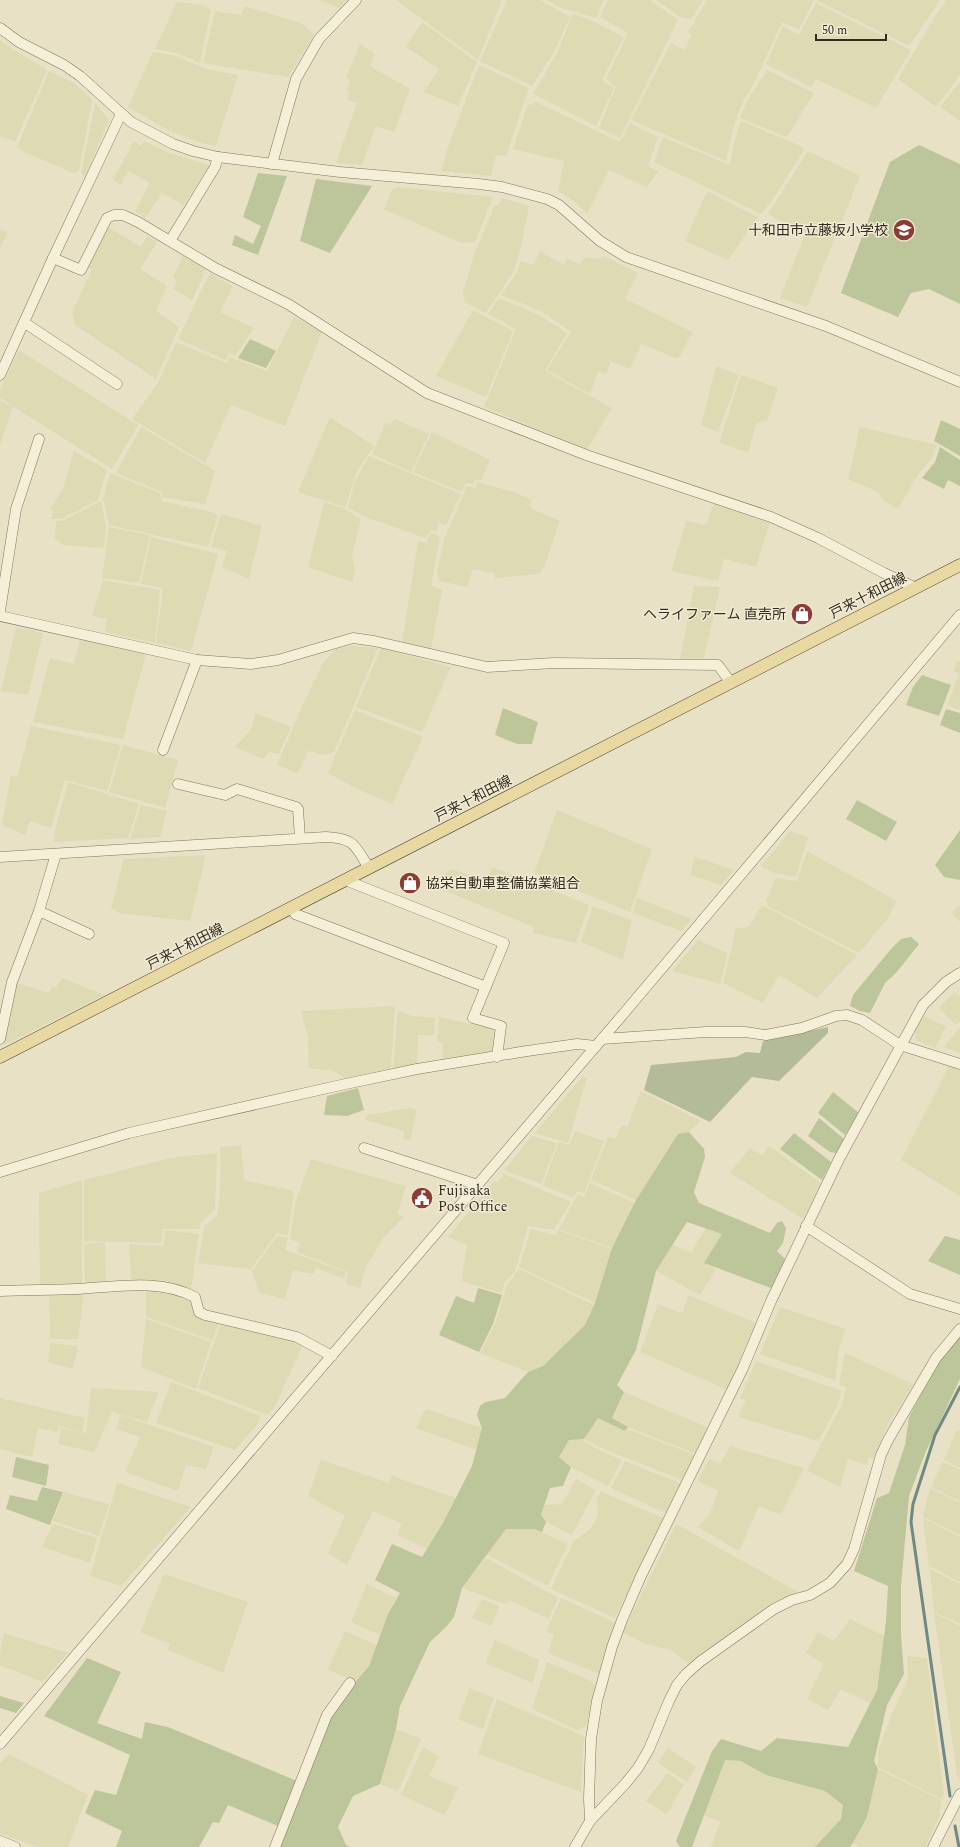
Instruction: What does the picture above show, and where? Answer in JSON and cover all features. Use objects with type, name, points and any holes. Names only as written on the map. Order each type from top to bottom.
[{"type":"main road","name":"戸来十和田線","points":[[0,1058],[960,565]]},
{"type":"street","points":[[272,164],[296,79],[302,66],[319,39],[356,0]]},
{"type":"street","points":[[0,28],[19,42],[64,65],[80,76],[130,122],[173,144],[218,157],[272,164],[479,184],[502,188],[547,200],[559,205],[600,241],[626,257],[826,326],[960,382]]},
{"type":"street","points":[[0,375],[121,114]]},
{"type":"street","points":[[170,241],[215,167],[218,157]]},
{"type":"street","points":[[53,258],[81,270],[107,218],[114,215],[123,215],[215,268],[288,304],[427,393],[589,456],[771,517],[818,538],[916,588]]},
{"type":"street","points":[[25,323],[117,384]]},
{"type":"street","points":[[0,612],[16,509],[39,439]]},
{"type":"street","points":[[0,1744],[599,1043],[960,615]]},
{"type":"street","points":[[0,616],[198,660],[251,664],[278,660],[353,638],[374,641],[487,667],[554,663],[718,665],[731,683]]},
{"type":"street","points":[[163,750],[198,660]]},
{"type":"street","points":[[178,784],[225,796],[237,789],[296,807],[298,809],[300,838]]},
{"type":"street","points":[[0,858],[326,837],[348,839],[354,845],[369,868]]},
{"type":"street","points":[[0,1039],[3,1010],[39,911],[56,854]]},
{"type":"street","points":[[345,880],[504,944],[474,1018],[501,1026],[497,1056]]},
{"type":"street","points":[[293,908],[295,914],[486,987]]},
{"type":"street","points":[[39,911],[88,934]]},
{"type":"street","points":[[590,1821],[588,1799],[591,1739],[597,1701],[612,1647],[641,1576],[743,1368],[806,1226],[838,1159],[922,1006],[946,982],[960,973]]},
{"type":"street","points":[[0,1172],[129,1133],[409,1070],[578,1044],[706,1032],[745,1032],[766,1035],[802,1028],[836,1016],[847,1015],[862,1020],[900,1045],[960,1064]]},
{"type":"street","points":[[364,1148],[478,1185]]},
{"type":"street","points":[[806,1226],[910,1294],[960,1309]]},
{"type":"street","points":[[0,1291],[77,1289],[142,1284],[182,1290],[195,1296],[199,1312],[205,1315],[297,1337],[332,1356]]},
{"type":"street","points":[[575,1847],[590,1821],[638,1768],[649,1749],[677,1685],[686,1674],[701,1661],[774,1609],[792,1600],[820,1590],[830,1583],[847,1564],[854,1549],[881,1455],[888,1440],[936,1358],[960,1329]]},
{"type":"street","points":[[276,1847],[327,1715],[350,1683]]},
{"type":"street","points":[[933,1847],[960,1794]]},
{"type":"street","points":[[0,1841],[15,1847]]},
{"type":"shaded area","points":[[320,0],[347,0],[339,8]]},
{"type":"shaded area","points":[[396,0],[502,0],[478,60]]},
{"type":"shaded area","points":[[507,0],[540,0],[570,17],[554,52],[532,86],[480,61]]},
{"type":"shaded area","points":[[546,0],[604,0],[596,18],[561,8]]},
{"type":"shaded area","points":[[608,0],[650,0],[678,20],[620,138],[599,128],[616,87],[606,79],[628,33],[600,17]]},
{"type":"shaded area","points":[[656,0],[703,0],[691,19],[680,17]]},
{"type":"shaded area","points":[[707,0],[814,0],[799,30],[782,22],[757,77],[743,102],[735,122],[726,161],[631,120],[671,43],[684,50],[692,35],[688,32]]},
{"type":"shaded area","points":[[816,0],[940,0],[909,46]]},
{"type":"shaded area","points":[[946,0],[960,0],[960,75],[936,107],[898,79]]},
{"type":"shaded area","points":[[177,2],[202,5],[211,10],[200,63],[177,53],[155,49]]},
{"type":"shaded area","points":[[816,3],[911,50],[876,108],[816,79],[811,87],[766,64],[783,26],[799,35]]},
{"type":"shaded area","points":[[245,6],[303,24],[314,35],[288,77],[203,63],[215,11],[241,15]]},
{"type":"shaded area","points":[[573,14],[589,19],[624,37],[602,80],[614,88],[596,126],[533,94],[557,53]]},
{"type":"shaded area","points":[[422,22],[477,62],[458,106],[424,92],[439,69],[406,47]]},
{"type":"shaded area","points":[[0,40],[47,70],[15,142],[0,136]]},
{"type":"shaded area","points":[[360,44],[375,54],[370,66],[410,89],[394,132],[376,126],[362,165],[336,163],[357,103],[347,100],[350,93],[346,89],[350,81],[346,77]]},
{"type":"shaded area","points":[[153,52],[176,56],[206,69],[238,75],[216,146],[195,141],[170,131],[128,107]]},
{"type":"shaded area","points":[[479,65],[529,88],[506,156],[496,155],[491,176],[441,171],[450,141]]},
{"type":"shaded area","points":[[767,70],[814,93],[787,137],[740,118],[747,101]]},
{"type":"shaded area","points":[[49,71],[74,83],[92,100],[79,171],[74,173],[24,152],[17,147]]},
{"type":"shaded area","points":[[960,82],[960,121],[940,107]]},
{"type":"shaded area","points":[[534,101],[620,142],[630,123],[658,137],[648,166],[658,172],[647,187],[609,170],[587,214],[575,202],[558,191],[564,161],[513,149],[528,104],[533,105]]},
{"type":"shaded area","points":[[95,103],[109,120],[85,177],[81,174]]},
{"type":"shaded area","points":[[741,121],[805,148],[771,202],[761,214],[654,162],[663,137],[730,165],[734,142]]},
{"type":"shaded area","points":[[134,141],[141,146],[144,141],[172,154],[209,165],[184,205],[162,193],[145,218],[135,211],[150,183],[128,171],[121,185],[113,180]]},
{"type":"shaded area","points":[[808,151],[860,176],[807,307],[780,298],[805,234],[768,214]]},
{"type":"shaded area","points":[[397,187],[493,197],[475,242],[461,243],[384,209],[392,190]]},
{"type":"shaded area","points":[[707,191],[758,217],[728,260],[685,241]]},
{"type":"shaded area","points":[[502,198],[529,206],[521,248],[514,271],[486,313],[465,302],[463,291],[473,257],[495,205],[498,206]]},
{"type":"shaded area","points":[[108,227],[141,247],[147,236],[157,242],[140,269],[167,286],[156,311],[179,327],[156,379],[75,325],[72,312],[92,270],[88,267]]},
{"type":"shaded area","points":[[0,229],[8,232],[0,248]]},
{"type":"shaded area","points":[[540,251],[564,265],[567,259],[579,264],[586,257],[600,259],[604,256],[638,273],[625,299],[693,332],[678,359],[641,344],[630,369],[610,361],[607,374],[598,372],[590,394],[547,370],[571,332],[541,311],[501,295],[516,274],[521,261],[533,265]]},
{"type":"shaded area","points":[[183,256],[206,269],[192,300],[173,289],[177,281],[173,277]]},
{"type":"shaded area","points":[[210,273],[233,286],[220,312],[254,328],[235,356],[230,353],[225,360],[178,339]]},
{"type":"shaded area","points":[[499,298],[541,316],[567,333],[545,371],[612,408],[587,449],[484,407],[516,329],[488,314]]},
{"type":"shaded area","points":[[473,310],[513,331],[486,397],[436,376]]},
{"type":"shaded area","points":[[294,317],[322,332],[285,426],[231,405],[205,463],[132,419],[158,383],[176,342],[226,363],[230,357],[267,371]]},
{"type":"shaded area","points":[[19,350],[138,425],[112,469],[0,398],[0,390]]},
{"type":"shaded area","points":[[716,366],[739,375],[718,432],[701,425]]},
{"type":"shaded area","points":[[741,375],[778,388],[767,421],[757,422],[748,452],[719,443]]},
{"type":"shaded area","points":[[0,400],[13,407],[0,444]]},
{"type":"shaded area","points":[[330,417],[374,446],[357,471],[345,507],[298,492]]},
{"type":"shaded area","points":[[395,419],[429,434],[411,472],[372,454],[386,422],[391,425]]},
{"type":"shaded area","points":[[141,427],[215,471],[205,504],[162,497],[162,492],[116,473]]},
{"type":"shaded area","points":[[860,427],[937,445],[931,459],[917,476],[898,509],[884,501],[878,492],[848,479]]},
{"type":"shaded area","points":[[432,432],[490,460],[481,481],[476,479],[473,484],[466,483],[462,492],[413,472]]},
{"type":"shaded area","points":[[74,451],[107,470],[98,500],[61,519],[51,519],[54,511],[50,509],[63,489]]},
{"type":"shaded area","points":[[369,456],[461,494],[446,525],[439,523],[436,532],[431,530],[425,538],[363,516],[348,507],[355,481]]},
{"type":"shaded area","points":[[110,473],[160,493],[161,501],[211,512],[218,516],[208,547],[109,525],[103,499]]},
{"type":"shaded area","points":[[478,482],[517,493],[531,500],[530,508],[560,521],[545,564],[539,574],[495,578],[494,573],[473,569],[467,587],[439,581],[437,571],[444,540],[467,486],[475,488]]},
{"type":"shaded area","points":[[101,501],[106,526],[104,548],[63,545],[55,539],[56,521],[61,521]]},
{"type":"shaded area","points":[[324,502],[345,509],[361,519],[352,556],[355,570],[352,582],[308,567]]},
{"type":"shaded area","points":[[714,503],[770,523],[756,567],[724,559],[718,581],[671,571],[686,521],[706,525]]},
{"type":"shaded area","points":[[221,514],[262,526],[249,579],[222,567],[227,551],[211,547]]},
{"type":"shaded area","points":[[109,527],[150,535],[139,583],[102,578]]},
{"type":"shaded area","points":[[431,533],[440,537],[431,585],[442,590],[431,650],[402,643],[418,541],[426,543]]},
{"type":"shaded area","points":[[151,537],[218,554],[191,651],[156,643],[163,588],[141,584]]},
{"type":"shaded area","points":[[103,580],[160,590],[155,643],[105,632],[107,619],[92,616]]},
{"type":"shaded area","points":[[694,586],[720,587],[704,658],[680,659]]},
{"type":"shaded area","points":[[16,627],[43,633],[28,695],[1,691]]},
{"type":"shaded area","points":[[80,639],[146,653],[123,739],[33,722],[50,658],[74,664]]},
{"type":"shaded area","points":[[351,646],[378,648],[334,752],[324,755],[308,751],[298,773],[277,765],[304,702],[323,663],[336,649]]},
{"type":"shaded area","points":[[381,648],[451,667],[422,732],[356,707]]},
{"type":"shaded area","points":[[957,661],[960,662],[960,710],[947,705],[959,674],[954,671]]},
{"type":"shaded area","points":[[355,710],[423,737],[392,804],[355,788],[328,773]]},
{"type":"shaded area","points":[[256,713],[291,727],[279,754],[269,752],[263,759],[235,747],[251,729]]},
{"type":"shaded area","points":[[31,726],[121,745],[107,791],[65,780],[51,828],[30,821],[25,835],[2,825],[11,775],[17,777]]},
{"type":"shaded area","points":[[123,745],[178,760],[165,808],[109,792]]},
{"type":"shaded area","points":[[68,782],[139,804],[128,838],[54,842],[55,830]]},
{"type":"shaded area","points":[[141,805],[167,811],[160,837],[130,839]]},
{"type":"shaded area","points":[[557,810],[652,849],[630,912],[534,873]]},
{"type":"shaded area","points":[[790,831],[808,837],[796,877],[774,873],[761,866]]},
{"type":"shaded area","points":[[807,851],[897,901],[888,918],[859,953],[768,906],[766,900],[776,878],[797,881]]},
{"type":"shaded area","points":[[206,855],[190,921],[119,913],[111,908],[124,859]]},
{"type":"shaded area","points":[[695,857],[734,870],[721,885],[690,875]]},
{"type":"shaded area","points":[[492,867],[589,905],[576,943],[533,933],[534,927],[436,887],[440,877],[452,869],[486,881]]},
{"type":"shaded area","points":[[637,898],[692,919],[681,931],[633,913]]},
{"type":"shaded area","points":[[762,905],[857,955],[817,998],[779,975],[763,1003],[723,983],[736,928],[749,927]]},
{"type":"shaded area","points":[[958,905],[960,906],[960,922],[952,914]]},
{"type":"shaded area","points":[[593,906],[632,920],[623,960],[581,942]]},
{"type":"shaded area","points":[[698,940],[728,953],[720,984],[672,971]]},
{"type":"shaded area","points":[[62,978],[104,995],[6,1044],[3,1041],[17,983],[49,993],[52,986],[56,988]]},
{"type":"shaded area","points":[[955,992],[960,997],[960,1021],[957,1025],[948,1018],[939,1007]]},
{"type":"shaded area","points":[[395,1006],[391,1068],[343,1079],[342,1076],[334,1071],[309,1068],[308,1039],[301,1011]]},
{"type":"shaded area","points":[[398,1011],[412,1016],[435,1018],[434,1035],[418,1035],[417,1064],[393,1068]]},
{"type":"shaded area","points":[[924,1016],[946,1026],[935,1048],[916,1040],[915,1033],[917,1025]]},
{"type":"shaded area","points":[[439,1017],[490,1028],[494,1031],[493,1052],[442,1059],[443,1043],[437,1042]]},
{"type":"shaded area","points":[[960,1027],[960,1053],[944,1047]]},
{"type":"shaded area","points":[[949,1066],[960,1070],[960,1196],[901,1160]]},
{"type":"shaded area","points":[[583,1076],[587,1078],[568,1143],[535,1133]]},
{"type":"shaded area","points":[[641,1091],[701,1121],[689,1132],[678,1135],[636,1200],[591,1180],[608,1137],[615,1139],[622,1125],[627,1127]]},
{"type":"shaded area","points":[[411,1108],[417,1110],[410,1140],[403,1139],[404,1131],[365,1120],[367,1115]]},
{"type":"shaded area","points":[[575,1131],[604,1141],[584,1193],[577,1191],[573,1198],[543,1185],[559,1142],[569,1145]]},
{"type":"shaded area","points":[[532,1136],[557,1143],[541,1184],[504,1170]]},
{"type":"shaded area","points":[[241,1145],[244,1180],[294,1191],[288,1235],[277,1233],[251,1269],[198,1263],[204,1227],[218,1214],[221,1174],[220,1147]]},
{"type":"shaded area","points":[[769,1146],[821,1183],[803,1219],[730,1173],[750,1148],[762,1155]]},
{"type":"shaded area","points":[[217,1153],[215,1210],[201,1222],[199,1229],[163,1229],[161,1243],[84,1241],[84,1180],[170,1158]]},
{"type":"shaded area","points":[[311,1159],[406,1186],[397,1214],[404,1217],[383,1238],[365,1269],[360,1288],[346,1284],[348,1272],[297,1252],[300,1243],[290,1239],[296,1200]]},
{"type":"shaded area","points":[[504,1174],[571,1202],[554,1230],[528,1226],[515,1271],[505,1282],[501,1293],[461,1281],[467,1245],[448,1237],[494,1181],[497,1183]]},
{"type":"shaded area","points":[[82,1180],[82,1284],[40,1285],[39,1193]]},
{"type":"shaded area","points":[[590,1183],[635,1203],[612,1248],[559,1229],[578,1194],[584,1197]]},
{"type":"shaded area","points":[[706,1228],[722,1234],[704,1263],[716,1269],[700,1295],[656,1271],[673,1245],[691,1253]]},
{"type":"shaded area","points":[[531,1229],[556,1235],[558,1230],[612,1249],[595,1303],[519,1267]]},
{"type":"shaded area","points":[[165,1230],[199,1234],[191,1290],[149,1281],[131,1280],[129,1244],[164,1246]]},
{"type":"shaded area","points":[[277,1236],[288,1238],[285,1250],[346,1272],[344,1279],[316,1268],[313,1274],[293,1270],[285,1299],[259,1293],[252,1271]]},
{"type":"shaded area","points":[[105,1242],[106,1282],[85,1284],[84,1244]]},
{"type":"shaded area","points":[[519,1269],[594,1305],[585,1325],[543,1366],[528,1372],[480,1353],[495,1324],[507,1285]]},
{"type":"shaded area","points":[[146,1288],[183,1294],[192,1300],[195,1314],[198,1318],[219,1323],[212,1340],[146,1317]]},
{"type":"shaded area","points":[[84,1292],[78,1339],[50,1339],[49,1296]]},
{"type":"shaded area","points":[[689,1295],[756,1323],[728,1390],[640,1352],[658,1304],[682,1313]]},
{"type":"shaded area","points":[[780,1307],[846,1329],[839,1348],[835,1380],[760,1354]]},
{"type":"shaded area","points":[[146,1319],[211,1342],[196,1389],[141,1367]]},
{"type":"shaded area","points":[[221,1323],[292,1339],[303,1345],[275,1406],[268,1415],[198,1388]]},
{"type":"shaded area","points":[[50,1343],[78,1346],[73,1369],[48,1362]]},
{"type":"shaded area","points":[[845,1353],[913,1384],[885,1430],[874,1458],[869,1457],[867,1465],[848,1459],[840,1487],[807,1471],[843,1402],[846,1387],[839,1385]]},
{"type":"shaded area","points":[[756,1361],[842,1391],[836,1409],[818,1441],[738,1417],[746,1400],[740,1398]]},
{"type":"shaded area","points":[[171,1382],[261,1416],[257,1425],[235,1450],[156,1423]]},
{"type":"shaded area","points":[[91,1388],[159,1392],[147,1422],[112,1412],[94,1452],[58,1444],[61,1428],[86,1433]]},
{"type":"shaded area","points":[[624,1392],[709,1428],[696,1454],[628,1427],[612,1418]]},
{"type":"shaded area","points":[[0,1398],[85,1418],[82,1432],[59,1426],[58,1432],[38,1428],[32,1457],[0,1449]]},
{"type":"shaded area","points":[[426,1409],[482,1428],[477,1450],[416,1428]]},
{"type":"shaded area","points":[[121,1415],[214,1447],[206,1469],[186,1465],[178,1491],[125,1472],[140,1437],[116,1429]]},
{"type":"shaded area","points":[[598,1418],[625,1431],[627,1429],[695,1455],[682,1480],[599,1447],[584,1439]]},
{"type":"shaded area","points":[[957,1430],[960,1431],[960,1468],[944,1460]]},
{"type":"shaded area","points":[[580,1439],[601,1451],[622,1460],[608,1486],[571,1467],[559,1457],[569,1440]]},
{"type":"shaded area","points":[[730,1446],[804,1468],[781,1515],[759,1506],[739,1551],[698,1527],[710,1513],[718,1491],[698,1481],[709,1459],[720,1464]]},
{"type":"shaded area","points":[[321,1460],[389,1483],[392,1476],[456,1498],[427,1549],[397,1535],[402,1524],[373,1511],[347,1565],[328,1553],[345,1516],[308,1496]]},
{"type":"shaded area","points":[[625,1461],[682,1484],[666,1513],[611,1488]]},
{"type":"shaded area","points":[[943,1462],[960,1470],[960,1501],[931,1487]]},
{"type":"shaded area","points":[[576,1479],[596,1490],[572,1535],[546,1522],[541,1516],[544,1505],[562,1504]]},
{"type":"shaded area","points":[[117,1483],[191,1507],[121,1586],[90,1576]]},
{"type":"shaded area","points":[[930,1488],[960,1503],[960,1535],[923,1517]]},
{"type":"shaded area","points":[[64,1492],[109,1504],[99,1536],[53,1521]]},
{"type":"shaded area","points":[[601,1492],[664,1518],[615,1618],[551,1589],[574,1541],[590,1529],[598,1516],[597,1498]]},
{"type":"shaded area","points":[[923,1518],[960,1537],[960,1582],[929,1566]]},
{"type":"shaded area","points":[[53,1524],[97,1538],[90,1563],[42,1547]]},
{"type":"shaded area","points":[[676,1524],[798,1592],[775,1601],[689,1664],[671,1650],[643,1643],[623,1632]]},
{"type":"shaded area","points":[[506,1529],[534,1529],[568,1544],[548,1586],[487,1555]]},
{"type":"shaded area","points":[[486,1558],[558,1598],[549,1619],[511,1601],[504,1604],[462,1588]]},
{"type":"shaded area","points":[[930,1569],[960,1584],[960,1624],[934,1612]]},
{"type":"shaded area","points":[[164,1574],[248,1602],[223,1673],[168,1650],[170,1644],[140,1632]]},
{"type":"shaded area","points":[[367,1584],[396,1598],[380,1635],[351,1622]]},
{"type":"shaded area","points":[[561,1598],[616,1623],[599,1674],[548,1653],[554,1635],[546,1632]]},
{"type":"shaded area","points":[[482,1599],[500,1606],[491,1626],[472,1618]]},
{"type":"shaded area","points":[[934,1613],[960,1626],[960,1777],[958,1781]]},
{"type":"shaded area","points":[[850,1619],[884,1636],[877,1687],[870,1703],[841,1689],[828,1710],[807,1699],[824,1664],[806,1653],[818,1632],[834,1641]]},
{"type":"shaded area","points":[[345,1631],[377,1645],[369,1666],[356,1682],[328,1669]]},
{"type":"shaded area","points":[[4,1633],[68,1653],[42,1682],[0,1665],[0,1653]]},
{"type":"shaded area","points":[[495,1640],[539,1660],[533,1683],[485,1663]]},
{"type":"shaded area","points":[[907,1656],[927,1658],[944,1794],[941,1799],[878,1767],[878,1751],[891,1716],[908,1679]]},
{"type":"shaded area","points":[[547,1662],[591,1681],[596,1688],[586,1726],[577,1730],[532,1709]]},
{"type":"shaded area","points":[[470,1688],[494,1698],[483,1729],[458,1719]]},
{"type":"shaded area","points":[[497,1699],[584,1736],[581,1792],[478,1754]]},
{"type":"shaded area","points":[[396,1729],[421,1739],[398,1791],[380,1784]]},
{"type":"shaded area","points":[[423,1747],[439,1756],[429,1776],[458,1788],[445,1815],[401,1795]]},
{"type":"shaded area","points":[[668,1748],[696,1767],[687,1782],[658,1763]]},
{"type":"shaded area","points":[[9,1754],[88,1795],[68,1847],[37,1847],[0,1833],[0,1764]]},
{"type":"shaded area","points":[[724,1760],[741,1761],[766,1775],[825,1790],[843,1805],[841,1819],[815,1847],[711,1847],[720,1822],[704,1815]]},
{"type":"shaded area","points":[[878,1769],[941,1800],[940,1815],[925,1847],[860,1847],[853,1843],[867,1817]]},
{"type":"shaded area","points":[[667,1773],[684,1784],[667,1814],[646,1801]]},
{"type":"green space","points":[[919,145],[960,164],[960,304],[929,289],[911,293],[898,317],[841,293],[890,162]]},
{"type":"green space","points":[[258,173],[287,176],[258,255],[232,245],[235,235],[253,244],[261,226],[243,217]]},
{"type":"green space","points":[[316,179],[372,186],[330,253],[300,241]]},
{"type":"green space","points":[[250,339],[276,351],[266,368],[238,358]]},
{"type":"green space","points":[[941,420],[960,429],[960,456],[934,441]]},
{"type":"green space","points":[[940,447],[960,460],[960,486],[948,480],[944,489],[922,478],[935,462]]},
{"type":"green space","points":[[922,675],[951,685],[939,716],[906,705],[913,687]]},
{"type":"green space","points":[[503,708],[538,722],[532,744],[517,744],[495,735]]},
{"type":"green space","points":[[946,709],[960,713],[960,733],[940,725]]},
{"type":"green space","points":[[857,800],[897,822],[886,841],[846,819]]},
{"type":"green space","points":[[960,830],[960,880],[944,877],[935,865]]},
{"type":"green space","points":[[911,937],[919,944],[896,973],[885,983],[870,1013],[860,1011],[850,1006],[853,995],[891,949],[901,939]]},
{"type":"green space","points":[[828,1027],[828,1033],[779,1081],[752,1077],[710,1122],[644,1090],[651,1065],[736,1057],[746,1052],[760,1053],[763,1041]]},
{"type":"green space","points":[[358,1088],[364,1110],[347,1116],[324,1115],[327,1096]]},
{"type":"green space","points":[[833,1092],[859,1113],[845,1135],[818,1113]]},
{"type":"green space","points":[[819,1118],[844,1139],[836,1153],[830,1152],[808,1136]]},
{"type":"green space","points":[[689,1132],[704,1149],[705,1157],[694,1192],[699,1203],[770,1233],[777,1223],[782,1221],[786,1228],[783,1243],[777,1251],[785,1259],[771,1288],[704,1263],[722,1234],[687,1222],[656,1271],[636,1350],[617,1385],[624,1392],[612,1418],[628,1427],[625,1431],[598,1418],[584,1439],[569,1440],[559,1457],[571,1467],[563,1486],[550,1488],[541,1515],[546,1522],[542,1532],[534,1529],[506,1529],[462,1588],[454,1617],[430,1642],[400,1706],[396,1729],[380,1784],[353,1796],[338,1827],[346,1845],[350,1847],[278,1847],[319,1739],[338,1703],[369,1666],[388,1614],[400,1593],[375,1580],[392,1544],[422,1557],[443,1523],[472,1466],[482,1428],[477,1415],[480,1406],[486,1402],[505,1398],[528,1372],[543,1366],[585,1325],[595,1303],[612,1248],[636,1200],[678,1134]]},
{"type":"green space","points":[[794,1133],[831,1162],[822,1180],[780,1149]]},
{"type":"green space","points":[[945,1236],[960,1240],[960,1275],[928,1261]]},
{"type":"green space","points":[[478,1288],[502,1295],[493,1324],[479,1352],[439,1335],[456,1296],[474,1303]]},
{"type":"green space","points":[[960,1336],[960,1379],[926,1451],[909,1496],[901,1586],[901,1635],[904,1674],[887,1705],[874,1761],[878,1769],[867,1817],[853,1843],[850,1847],[815,1847],[841,1819],[843,1805],[825,1791],[766,1775],[741,1761],[725,1760],[692,1847],[680,1847],[676,1841],[712,1751],[721,1739],[761,1751],[777,1738],[848,1747],[877,1690],[886,1621],[888,1586],[854,1571],[877,1498],[889,1493],[905,1445],[909,1417],[943,1353]]},
{"type":"green space","points":[[16,1457],[49,1465],[46,1486],[12,1477]]},
{"type":"green space","points":[[42,1487],[63,1492],[50,1525],[6,1509],[10,1495],[37,1501]]},
{"type":"green space","points":[[87,1658],[121,1672],[97,1723],[142,1739],[145,1722],[168,1727],[297,1781],[278,1826],[228,1805],[219,1823],[213,1822],[199,1847],[116,1847],[122,1831],[85,1813],[95,1790],[116,1795],[130,1755],[44,1716]]},
{"type":"green space","points":[[0,1696],[24,1703],[16,1713],[0,1708]]},
{"type":"waterway","points":[[950,1796],[911,1522],[913,1504],[935,1435],[960,1387]]},
{"type":"waterway","points":[[955,1826],[959,1847]]},
{"type":"place","name":"十和田市立藤坂小学校","points":[[904,230]]},
{"type":"place","name":"ヘライファーム 直売所","points":[[802,614]]},
{"type":"place","name":"協栄自動車整備協業組合","points":[[410,883]]},
{"type":"place","name":"Fujisaka Post Office","points":[[422,1198]]}]
